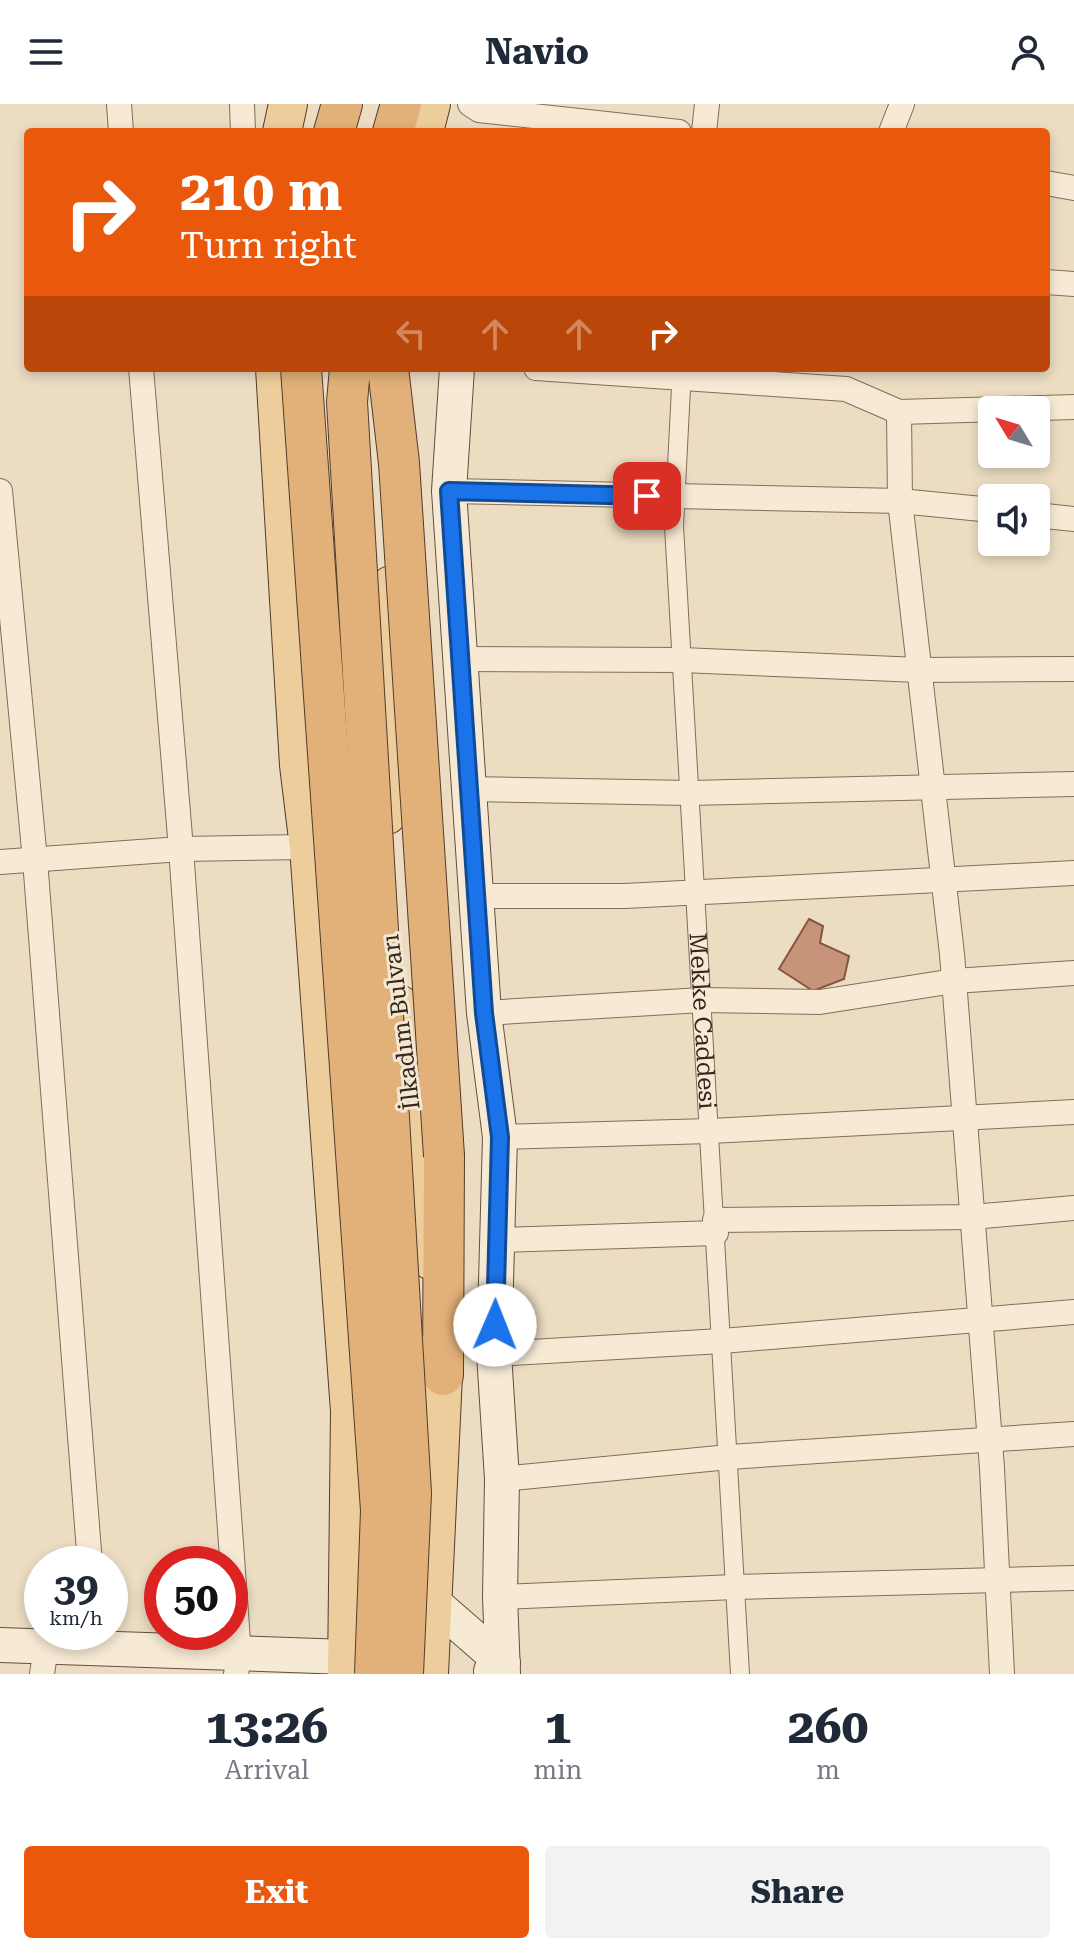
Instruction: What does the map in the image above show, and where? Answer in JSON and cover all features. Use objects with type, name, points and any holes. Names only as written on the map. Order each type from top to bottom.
[{"type":"highway","points":[[335,128],[342,104]]},
{"type":"highway","points":[[394,128],[401,104]]},
{"type":"highway","name":"İlkadım Bulvarı","points":[[301,372],[381,1510],[356,1668]]},
{"type":"highway","name":"İlkadım Bulvarı","points":[[350,372],[347,402],[411,1493],[403,1674]]},
{"type":"highway","points":[[388,372],[399,463],[444,1156],[443,1375]]},
{"type":"main road","points":[[263,104],[264,128]]},
{"type":"main road","points":[[283,128],[288,104]]},
{"type":"main road","points":[[425,128],[431,104]]},
{"type":"main road","points":[[128,1645],[237,1664],[356,1668],[348,1609],[350,1411],[309,847],[299,765],[275,372]]},
{"type":"main road","name":"İlkadım Bulvarı","points":[[394,372],[386,895],[443,1375],[429,1674]]},
{"type":"main road","points":[[457,372],[449,491],[484,1013],[500,1137],[494,1354],[502,1479],[498,1670]]},
{"type":"main road","points":[[348,1609],[433,1602],[498,1670]]},
{"type":"main road","points":[[0,1645],[44,1660],[70,1650]]},
{"type":"street","points":[[119,104],[121,128]]},
{"type":"street","points":[[242,104],[243,128]]},
{"type":"street","points":[[470,104],[479,110],[643,128]]},
{"type":"street","points":[[704,128],[707,104]]},
{"type":"street","points":[[893,128],[902,104]]},
{"type":"street","points":[[1050,184],[1074,188]]},
{"type":"street","points":[[1050,282],[1074,284]]},
{"type":"street","points":[[141,372],[181,849],[237,1664]]},
{"type":"street","points":[[633,372],[848,378],[899,412],[1074,407]]},
{"type":"street","name":"Mekke Caddesi","points":[[682,374],[674,526],[740,1674]]},
{"type":"street","points":[[899,412],[900,501],[954,981],[990,1442],[1002,1674]]},
{"type":"street","points":[[0,491],[35,860],[89,1546]]},
{"type":"street","points":[[449,491],[900,501],[978,509]]},
{"type":"street","points":[[1050,516],[1074,519]]},
{"type":"street","points":[[460,659],[682,660],[919,670],[1074,669]]},
{"type":"street","points":[[469,789],[690,793],[1074,784]]},
{"type":"street","points":[[0,862],[181,849],[309,847]]},
{"type":"street","points":[[476,896],[625,896],[1074,873]]},
{"type":"street","points":[[484,1013],[702,1000],[820,1002],[954,981],[1074,973]]},
{"type":"street","points":[[500,1137],[710,1131],[1074,1112]]},
{"type":"street","points":[[497,1240],[715,1226],[972,1217],[1074,1208]]},
{"type":"street","points":[[494,1354],[722,1341],[1074,1312]]},
{"type":"street","points":[[502,1479],[729,1457],[1074,1434]]},
{"type":"street","points":[[500,1597],[1074,1578]]},
{"type":"building","points":[[809,919],[823,926],[820,943],[849,956],[844,979],[813,991],[779,969]]},
{"type":"route","points":[[495,1325],[500,1137],[484,1013],[449,491],[647,496]]}]
